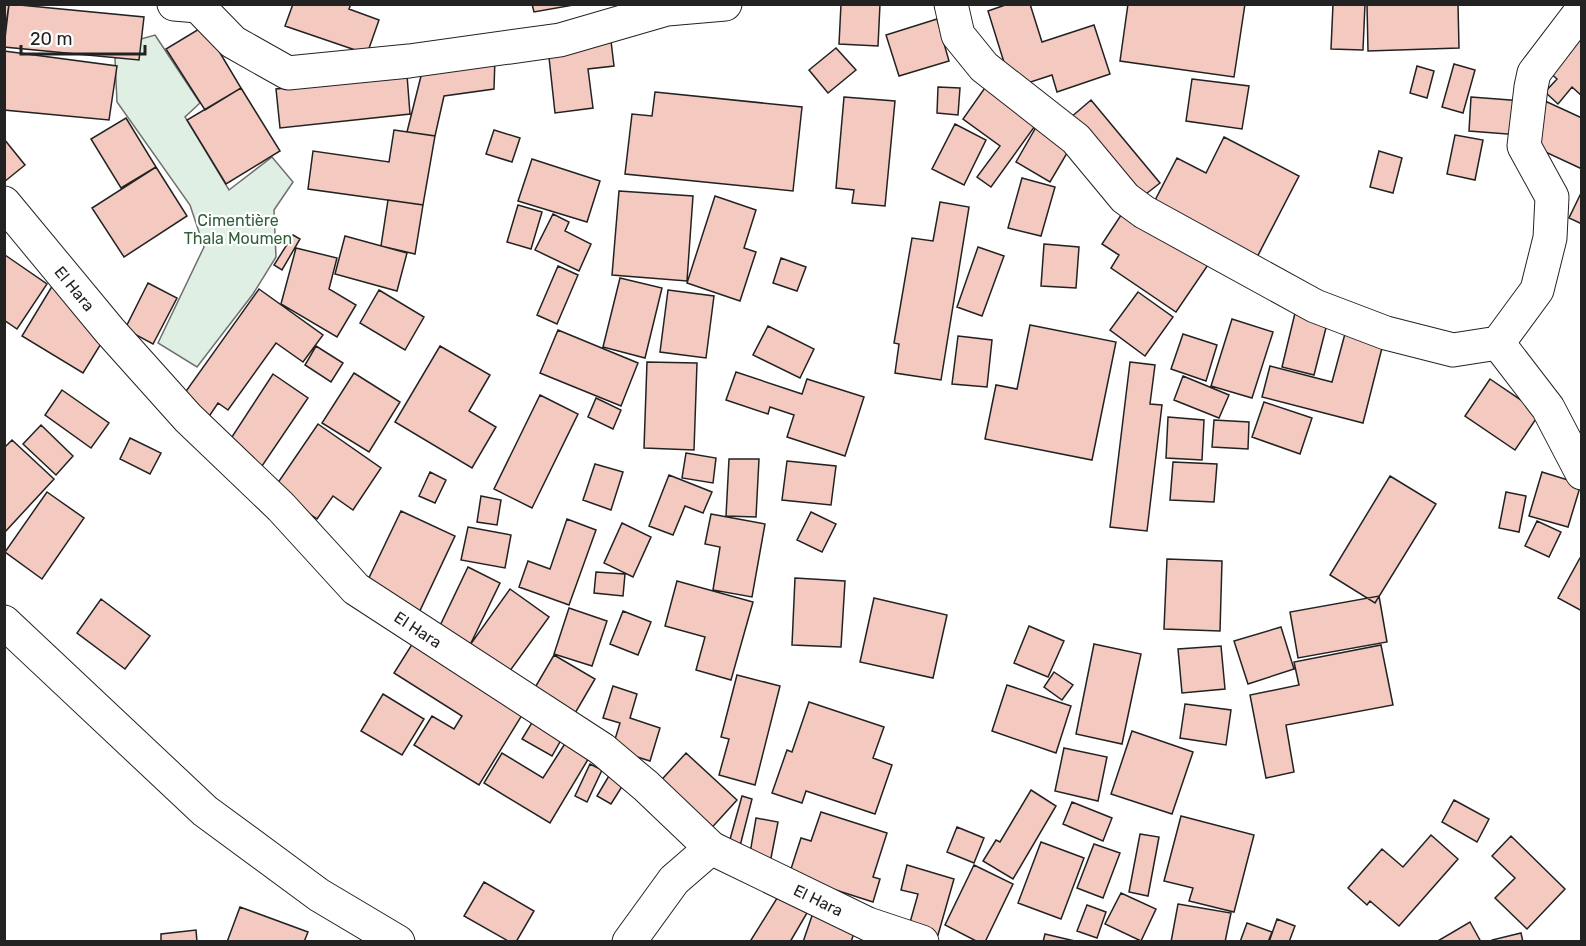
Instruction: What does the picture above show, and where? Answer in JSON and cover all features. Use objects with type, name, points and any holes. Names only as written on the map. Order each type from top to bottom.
[{"type":"street","points":[[174,4],[198,6],[233,42],[288,73],[409,61],[560,40],[667,9],[725,4]]},
{"type":"street","points":[[951,4],[958,35],[984,67],[1076,139],[1125,198],[1144,212],[1315,306],[1386,333],[1453,350],[1498,343],[1537,290],[1550,238],[1552,197],[1524,146],[1534,73],[1581,10]]},
{"type":"street","name":"El Hara","points":[[4,203],[110,331],[188,418],[281,507],[356,590],[602,749],[646,786],[711,848],[868,924],[909,940]]},
{"type":"street","points":[[1498,343],[1548,408],[1581,473]]},
{"type":"street","points":[[4,622],[205,811],[319,895],[398,942]]},
{"type":"street","points":[[629,942],[674,880],[711,848]]},
{"type":"green space","name":"Cimentière Thala Moumen","points":[[155,35],[200,103],[185,117],[229,190],[272,157],[293,182],[274,210],[276,257],[253,294],[197,367],[158,343],[204,247],[190,205],[117,102],[115,59],[127,43]]},
{"type":"building","points":[[4,4],[9,4],[4,37]]},
{"type":"building","points":[[9,4],[144,17],[139,60],[4,47]]},
{"type":"building","points":[[293,4],[351,4],[349,9],[379,20],[367,54],[285,26]]},
{"type":"building","points":[[532,4],[579,4],[534,12]]},
{"type":"building","points":[[841,4],[880,4],[878,46],[839,44]]},
{"type":"building","points":[[1008,4],[1030,4],[1042,42],[1094,25],[1110,74],[1057,92],[1052,75],[1012,88],[988,11]]},
{"type":"building","points":[[1128,4],[1245,4],[1234,77],[1120,61]]},
{"type":"building","points":[[1333,4],[1365,4],[1363,50],[1331,49]]},
{"type":"building","points":[[1367,4],[1458,4],[1459,48],[1368,51]]},
{"type":"building","points":[[937,19],[949,61],[899,76],[886,35]]},
{"type":"building","points":[[204,26],[241,88],[205,110],[166,49]]},
{"type":"building","points":[[1582,26],[1582,96],[1572,87],[1558,104],[1545,92],[1557,79],[1544,67]]},
{"type":"building","points":[[611,41],[614,66],[588,69],[593,108],[555,113],[548,48]]},
{"type":"building","points":[[836,48],[856,70],[828,93],[809,70]]},
{"type":"building","points":[[4,51],[117,66],[109,120],[4,110]]},
{"type":"building","points":[[495,58],[494,89],[444,96],[435,136],[407,132],[422,72]]},
{"type":"building","points":[[1454,64],[1475,70],[1463,113],[1442,107]]},
{"type":"building","points":[[1417,66],[1434,71],[1427,98],[1410,93]]},
{"type":"building","points":[[407,75],[410,114],[280,128],[276,89]]},
{"type":"building","points":[[1192,79],[1249,86],[1242,129],[1186,121]]},
{"type":"building","points":[[989,82],[1040,119],[991,187],[977,177],[1000,146],[963,119]]},
{"type":"building","points":[[938,87],[960,88],[958,115],[937,113]]},
{"type":"building","points":[[241,88],[280,151],[226,184],[187,120]]},
{"type":"building","points":[[655,92],[802,107],[793,191],[625,174],[632,114],[652,116]]},
{"type":"building","points":[[844,97],[895,101],[885,206],[852,203],[854,190],[836,188]]},
{"type":"building","points":[[1471,97],[1523,101],[1520,135],[1469,131]]},
{"type":"building","points":[[1091,100],[1160,183],[1137,201],[1070,118]]},
{"type":"building","points":[[1545,101],[1582,118],[1582,169],[1526,143]]},
{"type":"building","points":[[126,118],[156,167],[121,188],[91,139]]},
{"type":"building","points":[[1039,122],[1073,143],[1050,182],[1016,162]]},
{"type":"building","points":[[955,124],[986,140],[964,185],[932,169]]},
{"type":"building","points":[[394,130],[435,136],[423,205],[308,189],[313,151],[389,162]]},
{"type":"building","points":[[494,130],[520,138],[512,162],[486,154]]},
{"type":"building","points":[[1455,135],[1483,140],[1475,180],[1447,174]]},
{"type":"building","points":[[1224,137],[1299,176],[1253,265],[1151,208],[1177,158],[1206,173]]},
{"type":"building","points":[[4,139],[25,165],[4,182]]},
{"type":"building","points":[[1379,151],[1402,158],[1393,193],[1370,187]]},
{"type":"building","points":[[532,159],[600,181],[587,222],[518,201]]},
{"type":"building","points":[[156,167],[187,216],[124,257],[92,208]]},
{"type":"building","points":[[1022,178],[1055,187],[1041,236],[1008,228]]},
{"type":"building","points":[[619,191],[693,196],[687,281],[612,275]]},
{"type":"building","points":[[1582,191],[1582,224],[1569,218]]},
{"type":"building","points":[[715,196],[756,210],[744,248],[756,252],[740,301],[687,283]]},
{"type":"building","points":[[388,200],[423,205],[415,254],[381,246]]},
{"type":"building","points":[[940,202],[969,207],[941,380],[895,373],[899,344],[894,343],[912,238],[933,241]]},
{"type":"building","points":[[518,205],[542,212],[531,249],[507,242]]},
{"type":"building","points":[[1127,206],[1210,262],[1176,312],[1111,268],[1119,255],[1102,244]]},
{"type":"building","points":[[553,214],[569,222],[565,231],[591,244],[579,271],[535,250]]},
{"type":"building","points":[[293,235],[300,239],[282,270],[274,265]]},
{"type":"building","points":[[345,236],[407,253],[397,291],[335,274]]},
{"type":"building","points":[[1044,244],[1079,247],[1076,288],[1041,286]]},
{"type":"building","points":[[978,247],[1004,256],[982,316],[957,307]]},
{"type":"building","points":[[296,248],[337,258],[329,289],[356,305],[337,337],[281,304]]},
{"type":"building","points":[[5,255],[47,284],[17,329],[4,320]]},
{"type":"building","points":[[781,258],[806,267],[797,291],[773,283]]},
{"type":"building","points":[[558,266],[578,275],[557,324],[537,315]]},
{"type":"building","points":[[620,278],[662,288],[645,358],[603,347]]},
{"type":"building","points":[[54,283],[115,321],[83,373],[22,336]]},
{"type":"building","points":[[148,283],[177,298],[153,344],[125,329]]},
{"type":"building","points":[[259,289],[323,335],[303,362],[276,343],[228,410],[218,403],[206,421],[179,401]]},
{"type":"building","points":[[379,290],[424,317],[405,350],[360,323]]},
{"type":"building","points":[[668,290],[714,296],[706,358],[660,352]]},
{"type":"building","points":[[1138,292],[1173,317],[1145,356],[1110,330]]},
{"type":"building","points":[[1296,309],[1329,316],[1314,375],[1282,367]]},
{"type":"building","points":[[1232,319],[1273,332],[1252,398],[1211,386]]},
{"type":"building","points":[[1030,325],[1116,342],[1092,460],[985,439],[996,385],[1017,389]]},
{"type":"building","points":[[768,326],[814,349],[800,378],[753,355]]},
{"type":"building","points":[[558,330],[638,363],[621,406],[540,373]]},
{"type":"building","points":[[1346,330],[1384,340],[1363,423],[1262,397],[1270,366],[1332,382]]},
{"type":"building","points":[[1183,334],[1217,345],[1206,381],[1171,369]]},
{"type":"building","points":[[958,336],[992,340],[987,387],[952,384]]},
{"type":"building","points":[[316,346],[343,363],[331,382],[305,365]]},
{"type":"building","points":[[440,346],[490,375],[469,411],[496,427],[472,468],[395,422]]},
{"type":"building","points":[[647,362],[697,363],[694,450],[644,448]]},
{"type":"building","points":[[1130,362],[1155,365],[1150,404],[1162,405],[1147,531],[1110,527]]},
{"type":"building","points":[[736,372],[802,394],[807,379],[864,397],[845,456],[787,437],[794,415],[770,407],[768,414],[726,400]]},
{"type":"building","points":[[354,373],[400,402],[369,452],[322,423]]},
{"type":"building","points":[[273,374],[308,398],[260,469],[226,446]]},
{"type":"building","points":[[1183,376],[1229,395],[1219,418],[1174,400]]},
{"type":"building","points":[[1490,379],[1540,413],[1515,450],[1465,416]]},
{"type":"building","points":[[62,390],[109,423],[91,448],[45,415]]},
{"type":"building","points":[[540,395],[578,414],[532,508],[494,489]]},
{"type":"building","points":[[596,398],[621,410],[613,429],[588,417]]},
{"type":"building","points":[[1264,402],[1312,418],[1300,454],[1252,437]]},
{"type":"building","points":[[1168,417],[1204,420],[1202,460],[1166,458]]},
{"type":"building","points":[[1214,420],[1249,422],[1248,449],[1212,447]]},
{"type":"building","points":[[318,424],[381,468],[353,510],[333,496],[317,519],[273,490]]},
{"type":"building","points":[[41,425],[73,456],[56,475],[23,444]]},
{"type":"building","points":[[130,438],[161,453],[150,474],[120,459]]},
{"type":"building","points":[[12,440],[54,479],[4,533],[4,448]]},
{"type":"building","points":[[686,453],[716,458],[713,483],[682,478]]},
{"type":"building","points":[[729,459],[759,459],[756,517],[726,516]]},
{"type":"building","points":[[787,461],[836,466],[831,505],[782,500]]},
{"type":"building","points":[[1173,462],[1217,464],[1214,502],[1170,500]]},
{"type":"building","points":[[595,464],[623,472],[611,510],[583,500]]},
{"type":"building","points":[[430,472],[446,480],[435,503],[419,496]]},
{"type":"building","points":[[1542,472],[1581,484],[1568,527],[1529,516]]},
{"type":"building","points":[[669,475],[712,492],[703,513],[685,506],[673,535],[649,526]]},
{"type":"building","points":[[1390,476],[1436,504],[1375,603],[1330,575]]},
{"type":"building","points":[[47,492],[84,518],[42,579],[5,552]]},
{"type":"building","points":[[1506,492],[1526,496],[1519,532],[1499,528]]},
{"type":"building","points":[[481,496],[501,500],[497,525],[477,522]]},
{"type":"building","points":[[401,511],[455,536],[416,619],[366,584]]},
{"type":"building","points":[[811,512],[836,524],[822,552],[797,540]]},
{"type":"building","points":[[711,514],[765,524],[752,597],[713,590],[720,547],[705,544]]},
{"type":"building","points":[[567,519],[596,530],[569,605],[519,587],[528,561],[550,569]]},
{"type":"building","points":[[1537,521],[1561,532],[1549,557],[1525,546]]},
{"type":"building","points":[[622,523],[651,537],[633,577],[604,563]]},
{"type":"building","points":[[468,527],[511,535],[505,568],[461,560]]},
{"type":"building","points":[[1582,558],[1582,611],[1558,598]]},
{"type":"building","points":[[1167,559],[1222,561],[1220,631],[1164,629]]},
{"type":"building","points":[[468,567],[500,583],[469,647],[437,632]]},
{"type":"building","points":[[596,572],[625,574],[623,596],[594,593]]},
{"type":"building","points":[[795,578],[845,581],[841,647],[792,645]]},
{"type":"building","points":[[677,581],[753,602],[731,680],[696,670],[705,637],[665,626]]},
{"type":"building","points":[[510,589],[549,617],[504,679],[465,652]]},
{"type":"building","points":[[1379,596],[1387,642],[1298,658],[1290,612]]},
{"type":"building","points":[[874,598],[947,615],[933,678],[860,662]]},
{"type":"building","points":[[101,599],[150,636],[125,669],[77,633]]},
{"type":"building","points":[[569,608],[607,621],[592,666],[554,654]]},
{"type":"building","points":[[623,611],[651,622],[638,655],[610,644]]},
{"type":"building","points":[[1029,626],[1064,641],[1048,677],[1014,663]]},
{"type":"building","points":[[1281,627],[1294,669],[1248,684],[1234,641]]},
{"type":"building","points":[[416,638],[527,707],[479,785],[414,745],[432,716],[454,729],[462,716],[394,673]]},
{"type":"building","points":[[1094,644],[1141,654],[1122,744],[1076,734]]},
{"type":"building","points":[[1381,645],[1393,705],[1286,725],[1294,772],[1266,778],[1250,695],[1299,685],[1294,662]]},
{"type":"building","points":[[1221,646],[1225,689],[1182,693],[1178,649]]},
{"type":"building","points":[[554,655],[595,679],[574,715],[533,691]]},
{"type":"building","points":[[1054,672],[1073,685],[1062,700],[1044,687]]},
{"type":"building","points":[[737,675],[780,686],[755,785],[719,775],[729,739],[721,737]]},
{"type":"building","points":[[1007,685],[1071,706],[1056,753],[992,731]]},
{"type":"building","points":[[613,686],[637,694],[630,718],[660,728],[650,761],[612,749],[620,723],[603,718]]},
{"type":"building","points":[[383,694],[424,719],[402,755],[361,731]]},
{"type":"building","points":[[809,702],[884,727],[873,758],[892,765],[875,814],[806,791],[802,803],[772,793],[787,750],[792,752]]},
{"type":"building","points":[[1185,704],[1231,710],[1226,745],[1180,738]]},
{"type":"building","points":[[536,716],[565,733],[552,756],[522,739]]},
{"type":"building","points":[[1132,731],[1193,752],[1172,814],[1111,794]]},
{"type":"building","points":[[566,742],[590,756],[550,823],[484,783],[502,753],[543,778]]},
{"type":"building","points":[[1064,748],[1107,757],[1098,801],[1055,791]]},
{"type":"building","points":[[686,753],[737,800],[706,834],[655,787]]},
{"type":"building","points":[[590,764],[602,770],[587,802],[575,796]]},
{"type":"building","points":[[613,769],[628,777],[611,804],[597,796]]},
{"type":"building","points":[[1031,790],[1056,806],[1013,879],[983,861],[996,840],[1000,842]]},
{"type":"building","points":[[742,796],[752,799],[740,846],[729,843]]},
{"type":"building","points":[[1454,800],[1489,819],[1477,842],[1442,822]]},
{"type":"building","points":[[1072,802],[1112,818],[1103,841],[1063,824]]},
{"type":"building","points":[[821,812],[887,833],[873,877],[880,879],[873,902],[789,875],[801,838],[811,841]]},
{"type":"building","points":[[1181,816],[1254,835],[1234,912],[1189,901],[1193,888],[1164,881]]},
{"type":"building","points":[[756,818],[778,822],[770,863],[749,859]]},
{"type":"building","points":[[957,827],[984,838],[974,863],[947,852]]},
{"type":"building","points":[[1140,834],[1159,837],[1148,896],[1129,892]]},
{"type":"building","points":[[1431,835],[1458,859],[1399,926],[1370,901],[1367,905],[1348,888],[1382,849],[1403,867]]},
{"type":"building","points":[[1511,836],[1565,889],[1527,929],[1495,898],[1515,878],[1492,856]]},
{"type":"building","points":[[1041,842],[1084,858],[1061,919],[1018,903]]},
{"type":"building","points":[[1094,844],[1120,853],[1103,898],[1077,888]]},
{"type":"building","points":[[907,865],[954,879],[938,935],[909,926],[918,894],[901,890]]},
{"type":"building","points":[[974,865],[1013,884],[985,942],[978,942],[945,925]]},
{"type":"building","points":[[484,882],[534,911],[516,942],[510,942],[464,916]]},
{"type":"building","points":[[1121,893],[1156,909],[1141,941],[1105,924]]},
{"type":"building","points":[[779,895],[807,913],[790,942],[754,942],[751,940]]},
{"type":"building","points":[[1178,904],[1231,913],[1225,942],[1171,942]]},
{"type":"building","points":[[1087,905],[1106,912],[1097,938],[1077,931]]},
{"type":"building","points":[[240,907],[308,932],[304,942],[227,942]]},
{"type":"building","points":[[814,910],[857,924],[851,942],[803,942]]},
{"type":"building","points":[[1277,919],[1295,926],[1289,942],[1269,942]]},
{"type":"building","points":[[1470,922],[1481,942],[1436,942]]},
{"type":"building","points":[[1247,923],[1272,932],[1268,942],[1240,942]]},
{"type":"building","points":[[196,930],[197,942],[161,942],[161,934]]},
{"type":"building","points":[[1521,933],[1523,942],[1492,942],[1492,940]]},
{"type":"building","points":[[1045,934],[1079,942],[1043,942]]}]
